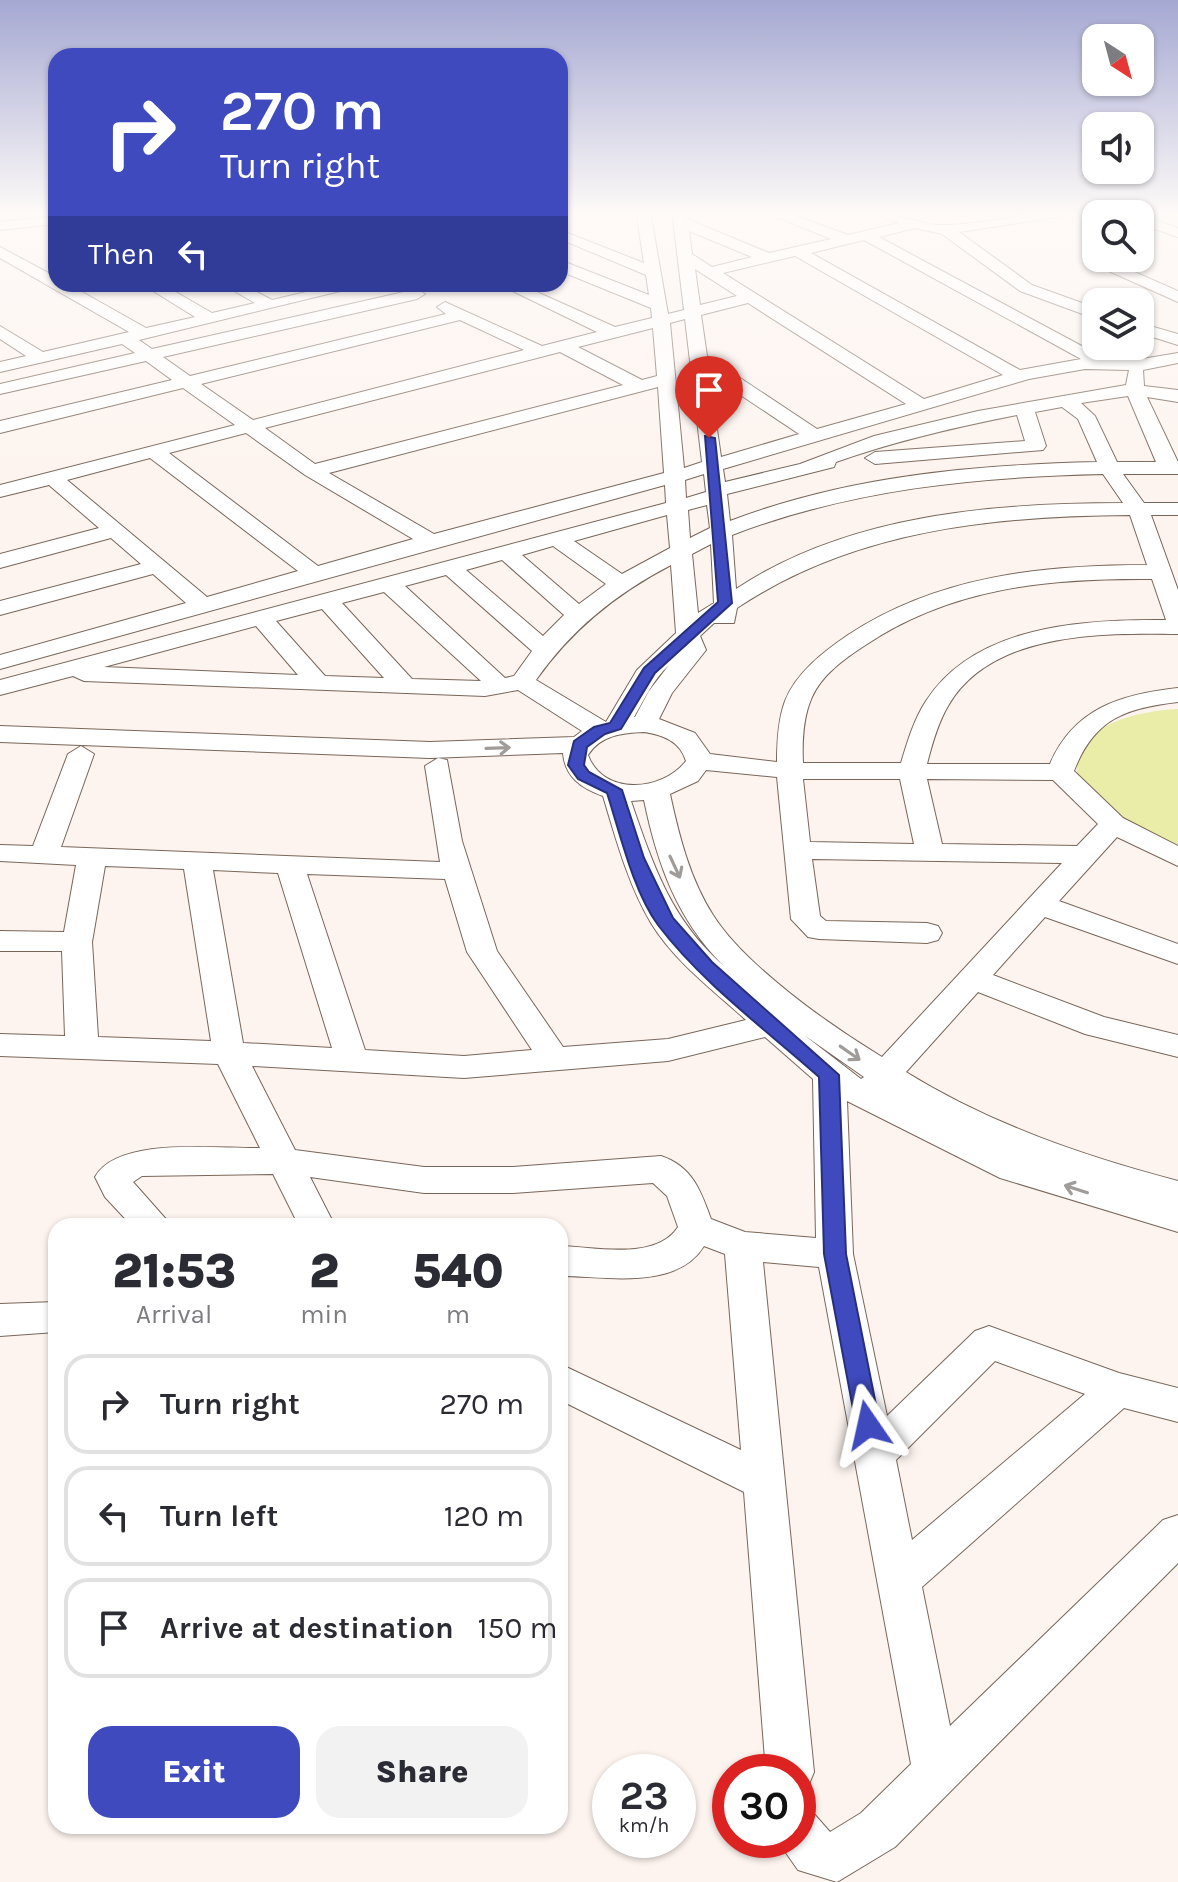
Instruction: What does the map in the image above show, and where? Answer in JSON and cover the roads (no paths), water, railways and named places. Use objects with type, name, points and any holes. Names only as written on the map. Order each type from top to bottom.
[{"type":"street","points":[[76,299],[135,336],[148,355],[312,471],[431,541]]},
{"type":"street","points":[[175,299],[210,319]]},
{"type":"street","points":[[258,299],[270,305]]},
{"type":"street","points":[[0,367],[297,299]]},
{"type":"street","points":[[0,389],[396,299]]},
{"type":"street","points":[[427,299],[537,350]]},
{"type":"street","points":[[539,299],[612,332]]},
{"type":"street","points":[[632,299],[660,312]]},
{"type":"street","points":[[644,724],[689,645],[683,547],[673,477],[658,299]]},
{"type":"street","points":[[691,299],[721,529],[726,613]]},
{"type":"street","points":[[0,491],[612,332],[660,312],[692,311],[744,299]]},
{"type":"street","points":[[755,299],[921,405]]},
{"type":"street","points":[[881,299],[1021,378]]},
{"type":"street","points":[[976,299],[1105,365],[1178,396]]},
{"type":"street","points":[[1055,299],[1082,309]]},
{"type":"street","points":[[0,427],[462,315]]},
{"type":"street","points":[[0,331],[41,358]]},
{"type":"street","points":[[1154,332],[1178,340]]},
{"type":"street","points":[[560,345],[640,386]]},
{"type":"street","points":[[698,358],[814,436]]},
{"type":"street","points":[[0,688],[677,506],[874,442],[1066,401],[1178,358]]},
{"type":"street","points":[[0,662],[1021,378],[1084,364],[1105,365]]},
{"type":"street","points":[[1132,377],[1178,380]]},
{"type":"street","points":[[54,673],[485,689],[511,684],[579,616],[621,584],[683,547],[721,529],[786,506],[870,485],[956,473],[1173,468],[1132,377]]},
{"type":"street","points":[[312,471],[666,379]]},
{"type":"street","points":[[1066,401],[1086,416],[1111,471],[1139,512],[1178,621]]},
{"type":"street","points":[[1024,408],[1043,471]]},
{"type":"street","points":[[809,465],[1036,446]]},
{"type":"street","points":[[153,451],[315,574]]},
{"type":"street","points":[[52,477],[203,605]]},
{"type":"street","points":[[0,751],[438,766],[593,741],[644,724],[662,727],[690,741],[699,761],[693,774],[678,785],[656,792],[614,790],[583,776],[593,741],[649,671],[689,645],[726,613],[772,588],[858,548],[960,527],[1178,509]]},
{"type":"street","points":[[1139,512],[1178,517]]},
{"type":"street","points":[[0,561],[114,530]]},
{"type":"street","points":[[557,539],[621,584]]},
{"type":"street","points":[[506,552],[579,616]]},
{"type":"street","points":[[0,608],[157,566]]},
{"type":"street","points":[[450,567],[546,651]]},
{"type":"street","points":[[927,933],[819,930],[806,919],[789,737],[798,700],[820,667],[898,612],[942,595],[1040,574],[1161,572]]},
{"type":"street","points":[[389,584],[511,684],[593,741]]},
{"type":"street","points":[[327,600],[405,686]]},
{"type":"street","points":[[261,618],[318,683]]},
{"type":"street","points":[[930,852],[912,772],[927,717],[954,678],[1002,649],[1059,632],[1131,626],[1178,627]]},
{"type":"street","points":[[184,638],[223,679]]},
{"type":"street","points":[[1060,772],[1069,745],[1091,719],[1142,698],[1178,695]]},
{"type":"street","points":[[0,734],[430,750],[593,741]]},
{"type":"street","points":[[44,854],[81,754]]},
{"type":"street","points":[[699,761],[791,771],[1060,772],[1113,824],[1178,857]]},
{"type":"street","points":[[438,766],[448,841],[482,952],[555,1060]]},
{"type":"street","points":[[614,790],[636,858],[665,921],[705,966],[874,1086],[1012,1169],[1178,1218]]},
{"type":"street","points":[[656,792],[669,855],[699,918],[829,1075],[874,1086],[1034,1151],[1124,1181],[1178,1194]]},
{"type":"street","points":[[874,1086],[1113,824]]},
{"type":"street","points":[[799,850],[1084,855]]},
{"type":"street","points":[[0,853],[458,871]]},
{"type":"street","points":[[82,1048],[77,942],[92,857]]},
{"type":"street","points":[[197,860],[229,1053],[313,1218]]},
{"type":"street","points":[[290,864],[352,1060]]},
{"type":"street","points":[[1039,904],[1178,954]]},
{"type":"street","points":[[0,941],[77,942]]},
{"type":"street","points":[[972,978],[1096,1026],[1178,1046]]},
{"type":"street","points":[[0,1045],[229,1053],[464,1067],[668,1050],[782,1019]]},
{"type":"street","points":[[829,1075],[835,1254],[936,1772]]},
{"type":"street","points":[[146,1218],[117,1188],[113,1177],[122,1168],[136,1163],[284,1161],[424,1180],[513,1180],[661,1169],[683,1189],[696,1228]]},
{"type":"street","points":[[696,1228],[743,1246],[835,1254]]},
{"type":"street","points":[[568,1261],[658,1262],[682,1250],[696,1228]]},
{"type":"street","points":[[743,1246],[788,1754]]},
{"type":"street","points":[[0,1320],[48,1317]]},
{"type":"street","points":[[874,1455],[989,1342],[1118,1389],[1178,1405]]},
{"type":"street","points":[[568,1385],[764,1482]]},
{"type":"street","points":[[898,1580],[1118,1389]]},
{"type":"street","points":[[816,1853],[833,1859],[878,1830],[1178,1534]]}]
